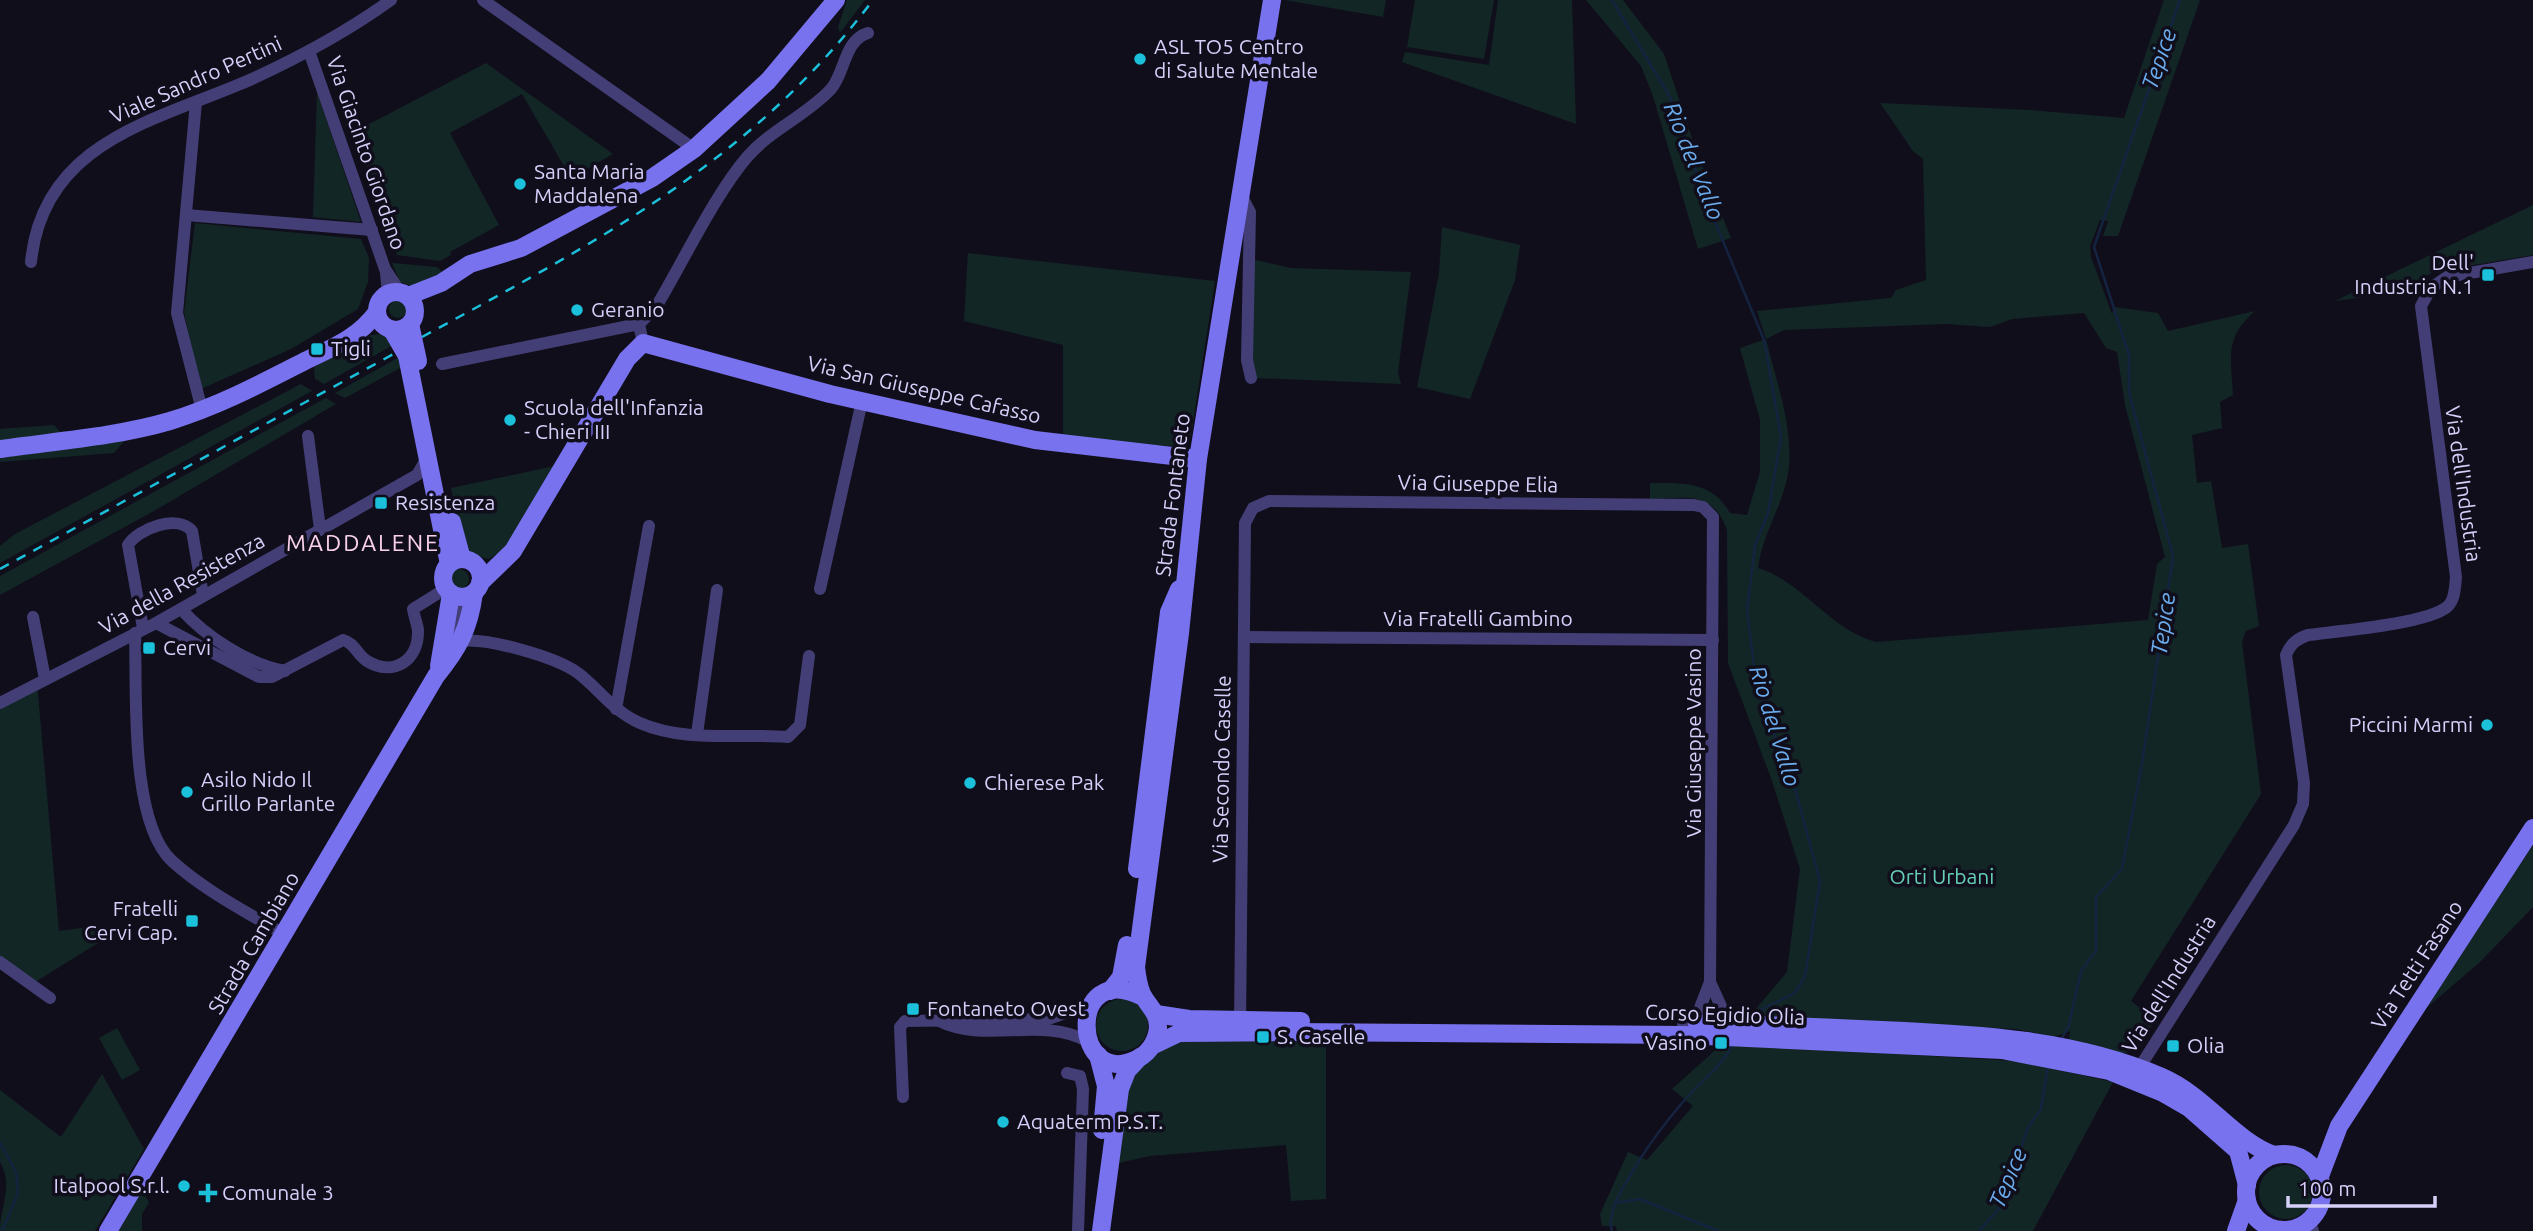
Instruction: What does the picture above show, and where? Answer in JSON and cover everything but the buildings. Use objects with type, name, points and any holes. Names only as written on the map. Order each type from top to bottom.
[{"type":"street","name":"Viale Sandro Pertini","points":[[31,262],[36,233],[44,211],[59,187],[80,163],[129,128],[196,102],[309,51],[391,0]]},
{"type":"street","points":[[484,0],[694,149]]},
{"type":"street","points":[[0,449],[129,430],[202,410],[270,382],[360,331],[385,323],[404,303],[442,283],[470,264],[521,248],[652,178],[694,149],[785,64],[836,0]]},
{"type":"street","name":"Strada Fontaneto","points":[[1156,1014],[1143,997],[1136,967],[1198,459],[1239,191],[1272,0]]},
{"type":"street","points":[[442,364],[639,324],[656,307],[742,164],[768,137],[829,91],[837,79],[844,59],[861,36],[868,33]]},
{"type":"street","name":"Via Giacinto Giordano","points":[[309,51],[386,269],[404,303]]},
{"type":"street","points":[[196,102],[177,313],[202,410]]},
{"type":"street","points":[[1239,191],[1250,212],[1247,360],[1251,378]]},
{"type":"street","points":[[186,215],[372,230]]},
{"type":"street","name":"Via dell'Industria","points":[[2136,1073],[2294,825],[2303,804],[2304,783],[2286,655],[2289,648],[2298,639],[2308,635],[2428,617],[2448,606],[2455,592],[2456,577],[2421,306],[2431,288],[2447,277],[2533,262]]},
{"type":"street","points":[[385,323],[380,301],[404,303]]},
{"type":"street","name":"Strada Cambiano","points":[[108,1231],[436,676],[470,624],[404,303]]},
{"type":"street","name":"Strada Cambiano","points":[[385,323],[407,356],[434,490],[462,580],[436,676]]},
{"type":"street","points":[[156,623],[258,677],[272,677],[343,640],[351,642],[370,663],[387,669],[400,667],[412,657],[418,632],[413,609],[462,580],[500,565],[513,551],[627,359],[643,343],[639,324]]},
{"type":"street","name":"Via San Giuseppe Cafasso","points":[[643,343],[862,401],[1035,440],[1198,459]]},
{"type":"street","points":[[820,589],[862,401]]},
{"type":"street","points":[[308,436],[320,529]]},
{"type":"street","points":[[427,458],[417,475],[434,490]]},
{"type":"street","name":"Via della Resistenza","points":[[0,703],[156,623],[417,475]]},
{"type":"street","name":"Via Giuseppe Elia","points":[[1253,508],[1269,501],[1703,508]]},
{"type":"street","name":"Via Secondo Caselle","points":[[1240,1026],[1245,523],[1253,508]]},
{"type":"street","name":"Via Giuseppe Vasino","points":[[1683,1024],[1698,1013],[1710,982],[1713,517],[1703,508]]},
{"type":"street","points":[[203,596],[192,531],[187,525],[176,522],[142,532],[128,545],[139,631],[141,789],[152,831],[172,861],[223,898],[285,934]]},
{"type":"street","points":[[616,709],[649,526]]},
{"type":"street","points":[[903,1097],[900,1027],[912,1020],[1048,1019],[1092,1004],[1110,991],[1121,977],[1125,966],[1169,612],[1186,573]]},
{"type":"street","points":[[697,734],[717,590]]},
{"type":"street","points":[[181,609],[192,622],[227,645],[267,667],[285,671]]},
{"type":"street","points":[[33,617],[45,679]]},
{"type":"street","name":"Via Fratelli Gambino","points":[[1244,637],[1713,640]]},
{"type":"street","points":[[461,641],[475,639],[554,661],[576,672],[616,709],[641,723],[697,734],[788,737],[800,725],[809,656]]},
{"type":"street","name":"Via Tetti Fasano","points":[[2320,1177],[2339,1126],[2533,828]]},
{"type":"street","points":[[0,962],[50,998]]},
{"type":"street","name":"Via Giuseppe Vasino","points":[[1710,982],[1733,1030]]},
{"type":"street","points":[[1110,991],[1121,989],[1143,997]]},
{"type":"street","points":[[1092,1004],[1084,1022],[1106,1086],[1094,1231]]},
{"type":"street","points":[[1101,1231],[1120,1089],[1128,1071],[1146,1052],[1158,1025],[1156,1014]]},
{"type":"street","name":"Corso Egidio Olia","points":[[1156,1014],[1240,1026],[1760,1031],[2046,1052],[2136,1073],[2190,1093],[2256,1149],[2274,1155]]},
{"type":"street","points":[[936,1019],[956,1029],[1058,1030],[1119,1063],[1146,1052]]},
{"type":"street","name":"Corso Egidio Olia","points":[[1146,1052],[1179,1033],[1240,1026],[1683,1024],[1733,1030]]},
{"type":"street","points":[[1068,1073],[1080,1076],[1083,1089],[1078,1231]]},
{"type":"street","name":"Corso Egidio Olia","points":[[2136,1073],[2189,1108],[2238,1151],[2247,1192]]},
{"type":"street","name":"Via Tetti Fasano","points":[[2292,1154],[2311,1149],[2339,1126]]},
{"type":"street","points":[[2236,1231],[2247,1192],[2256,1166],[2274,1155],[2292,1154],[2304,1159],[2320,1177],[2322,1201],[2311,1226],[2265,1229],[2252,1212],[2247,1192]]},
{"type":"green space","points":[[847,0],[865,0],[840,33],[838,27]]},
{"type":"green space","points":[[1285,0],[1386,0],[1383,17]]},
{"type":"green space","points":[[1415,0],[1494,0],[1484,59],[1407,47]]},
{"type":"green space","points":[[1498,0],[1572,0],[1576,124],[1402,62],[1405,52],[1489,65]]},
{"type":"green space","points":[[1586,0],[1623,0],[1664,54],[1697,153],[1731,238],[1698,249],[1653,96],[1641,66]]},
{"type":"green space","name":"Orti Urbani","points":[[2164,0],[2200,0],[2118,236],[2103,236],[2108,221],[2100,220],[2090,246],[2091,257],[2112,314],[2114,307],[2158,313],[2168,331],[2255,311],[2238,330],[2234,339],[2231,359],[2233,395],[2220,402],[2222,428],[2192,435],[2197,483],[2211,481],[2222,548],[2248,544],[2259,626],[2246,631],[2242,642],[2261,794],[2131,1001],[2155,1020],[2134,1050],[2126,1053],[2106,1052],[2069,1041],[2070,1031],[2054,1037],[2016,1029],[1749,1017],[1787,972],[1800,869],[1772,781],[1728,663],[1727,530],[1721,517],[1706,502],[1686,498],[1650,499],[1650,483],[1686,484],[1706,489],[1723,503],[1730,513],[1747,515],[1760,472],[1760,420],[1740,348],[1766,339],[1757,311],[1891,298],[1896,290],[1926,280],[1923,159],[1913,151],[1880,103],[2030,110],[2124,118]],"holes":[[[2084,313],[2106,348],[2117,352],[2125,405],[2165,557],[2157,564],[2148,620],[1876,642],[1844,627],[1789,584],[1758,568],[1788,474],[1787,423],[1766,339],[1784,330],[1946,324],[1990,327],[2012,319]]]},
{"type":"green space","points":[[486,63],[613,154],[571,178],[522,94],[450,133],[499,225],[450,252],[451,255],[440,261],[397,255],[354,132]]},
{"type":"green space","points":[[317,92],[361,222],[313,217]]},
{"type":"green space","points":[[2533,205],[2533,255],[2433,272],[2396,293],[2335,301]]},
{"type":"green space","points":[[195,223],[361,239],[369,258],[368,282],[358,309],[291,349],[201,389],[184,313]]},
{"type":"green space","points":[[1442,227],[1520,245],[1515,280],[1470,399],[1417,387],[1439,273]]},
{"type":"green space","points":[[968,253],[1215,281],[1191,435],[1185,444],[1171,446],[1063,439],[1063,345],[964,321]]},
{"type":"green space","points":[[1251,259],[1291,268],[1411,272],[1398,372],[1401,384],[1255,378],[1251,368]]},
{"type":"green space","points":[[392,263],[437,267],[443,273],[414,287],[400,282]]},
{"type":"green space","points":[[394,300],[402,300],[407,309],[405,316],[394,318],[389,313],[389,305]]},
{"type":"green space","points":[[384,334],[395,344],[324,384],[315,379],[314,367],[371,335]]},
{"type":"green space","points":[[403,355],[402,367],[345,398],[335,393]]},
{"type":"green space","points":[[301,384],[312,391],[0,563],[0,546],[15,534]]},
{"type":"green space","points":[[326,398],[336,404],[154,511],[0,595],[0,576]]},
{"type":"green space","points":[[54,425],[62,434],[0,441],[0,429]]},
{"type":"green space","points":[[130,434],[114,453],[0,462],[0,452]]},
{"type":"green space","points":[[555,466],[507,547],[489,559],[468,554],[451,488]]},
{"type":"green space","points":[[459,569],[466,572],[469,579],[466,586],[459,589],[452,586],[449,579],[452,572]]},
{"type":"green space","points":[[37,683],[59,931],[95,926],[98,943],[32,984],[0,961],[0,703]]},
{"type":"green space","points":[[2533,845],[2533,907],[2480,962],[2424,1010]]},
{"type":"green space","points":[[1122,999],[1132,1001],[1140,1007],[1146,1015],[1146,1035],[1140,1043],[1132,1049],[1122,1051],[1112,1049],[1104,1043],[1098,1035],[1096,1025],[1098,1015],[1104,1007],[1112,1001]]},
{"type":"green space","points":[[117,1028],[140,1070],[122,1080],[99,1038]]},
{"type":"green space","points":[[1176,1040],[1326,1040],[1326,1199],[1291,1201],[1286,1145],[1150,1156],[1114,1164],[1125,1095],[1134,1072]]},
{"type":"green space","points":[[1722,1044],[2016,1061],[2113,1082],[2033,1231],[1617,1231],[1616,1226],[1602,1226],[1600,1214],[1628,1152],[1647,1160],[1693,1106],[1672,1089]]},
{"type":"green space","points":[[102,1074],[144,1149],[95,1231],[0,1231],[6,1179],[0,1162],[0,1090],[61,1137]]},
{"type":"green space","points":[[2286,1165],[2305,1173],[2313,1192],[2305,1211],[2286,1219],[2267,1211],[2259,1192],[2267,1173]]},
{"type":"green space","points":[[141,1186],[149,1203],[142,1214],[142,1231],[115,1231]]},
{"type":"waterway","name":"Rio del Vallo","points":[[1612,0],[1670,97],[1708,205],[1764,340],[1781,437],[1768,513],[1755,545],[1747,610],[1755,674],[1765,711],[1794,785],[1820,881],[1805,976],[1795,993],[1762,1009],[1754,1017]]},
{"type":"waterway","name":"Tepice","points":[[2061,1040],[2069,1025],[2081,971],[2096,951],[2096,897],[2122,869],[2142,763],[2173,556],[2129,393],[2129,355],[2094,247],[2180,0]]},
{"type":"waterway","name":"Rio del Vallo","points":[[1615,1203],[1659,1132],[1690,1094],[1719,1065],[1733,1045]]},
{"type":"waterway","name":"Tepice","points":[[1979,1231],[2001,1206],[2028,1128],[2041,1109],[2048,1065]]},
{"type":"waterway","points":[[0,1143],[16,1172],[18,1193],[2,1231]]},
{"type":"waterway","name":"Tepice","points":[[1612,1231],[1610,1223],[1615,1203],[1640,1199],[1718,1231]]},
{"type":"railway","points":[[422,337],[609,232],[722,153],[775,108],[826,57],[873,0]]},
{"type":"railway","points":[[0,569],[399,351]]},
{"type":"place","name":"ASL TO5 Centro di Salute Mentale","points":[[1140,59]]},
{"type":"place","name":"Santa Maria Maddalena","points":[[520,184]]},
{"type":"place","name":"Dell' Industria N.1","points":[[2488,275]]},
{"type":"place","name":"Geranio","points":[[577,310]]},
{"type":"place","name":"Tigli","points":[[317,349]]},
{"type":"place","name":"Scuola dell'Infanzia - Chieri III","points":[[510,420]]},
{"type":"place","name":"Resistenza","points":[[381,503]]},
{"type":"place","name":"Cervi","points":[[149,648]]},
{"type":"place","name":"Piccini Marmi","points":[[2487,725]]},
{"type":"place","name":"Chierese Pak","points":[[970,783]]},
{"type":"place","name":"Asilo Nido Il Grillo Parlante","points":[[187,792]]},
{"type":"place","name":"Fratelli Cervi Cap.","points":[[192,921]]},
{"type":"place","name":"Fontaneto Ovest","points":[[913,1009]]},
{"type":"place","name":"S. Caselle","points":[[1263,1037]]},
{"type":"place","name":"Vasino","points":[[1721,1043]]},
{"type":"place","name":"Olia","points":[[2173,1046]]},
{"type":"place","name":"Aquaterm P.S.T.","points":[[1003,1122]]},
{"type":"place","name":"Italpool S.r.l.","points":[[184,1186]]},
{"type":"place","name":"Comunale 3","points":[[208,1193]]},
{"type":"district","name":"MADDALENE","points":[[363,543]]}]
